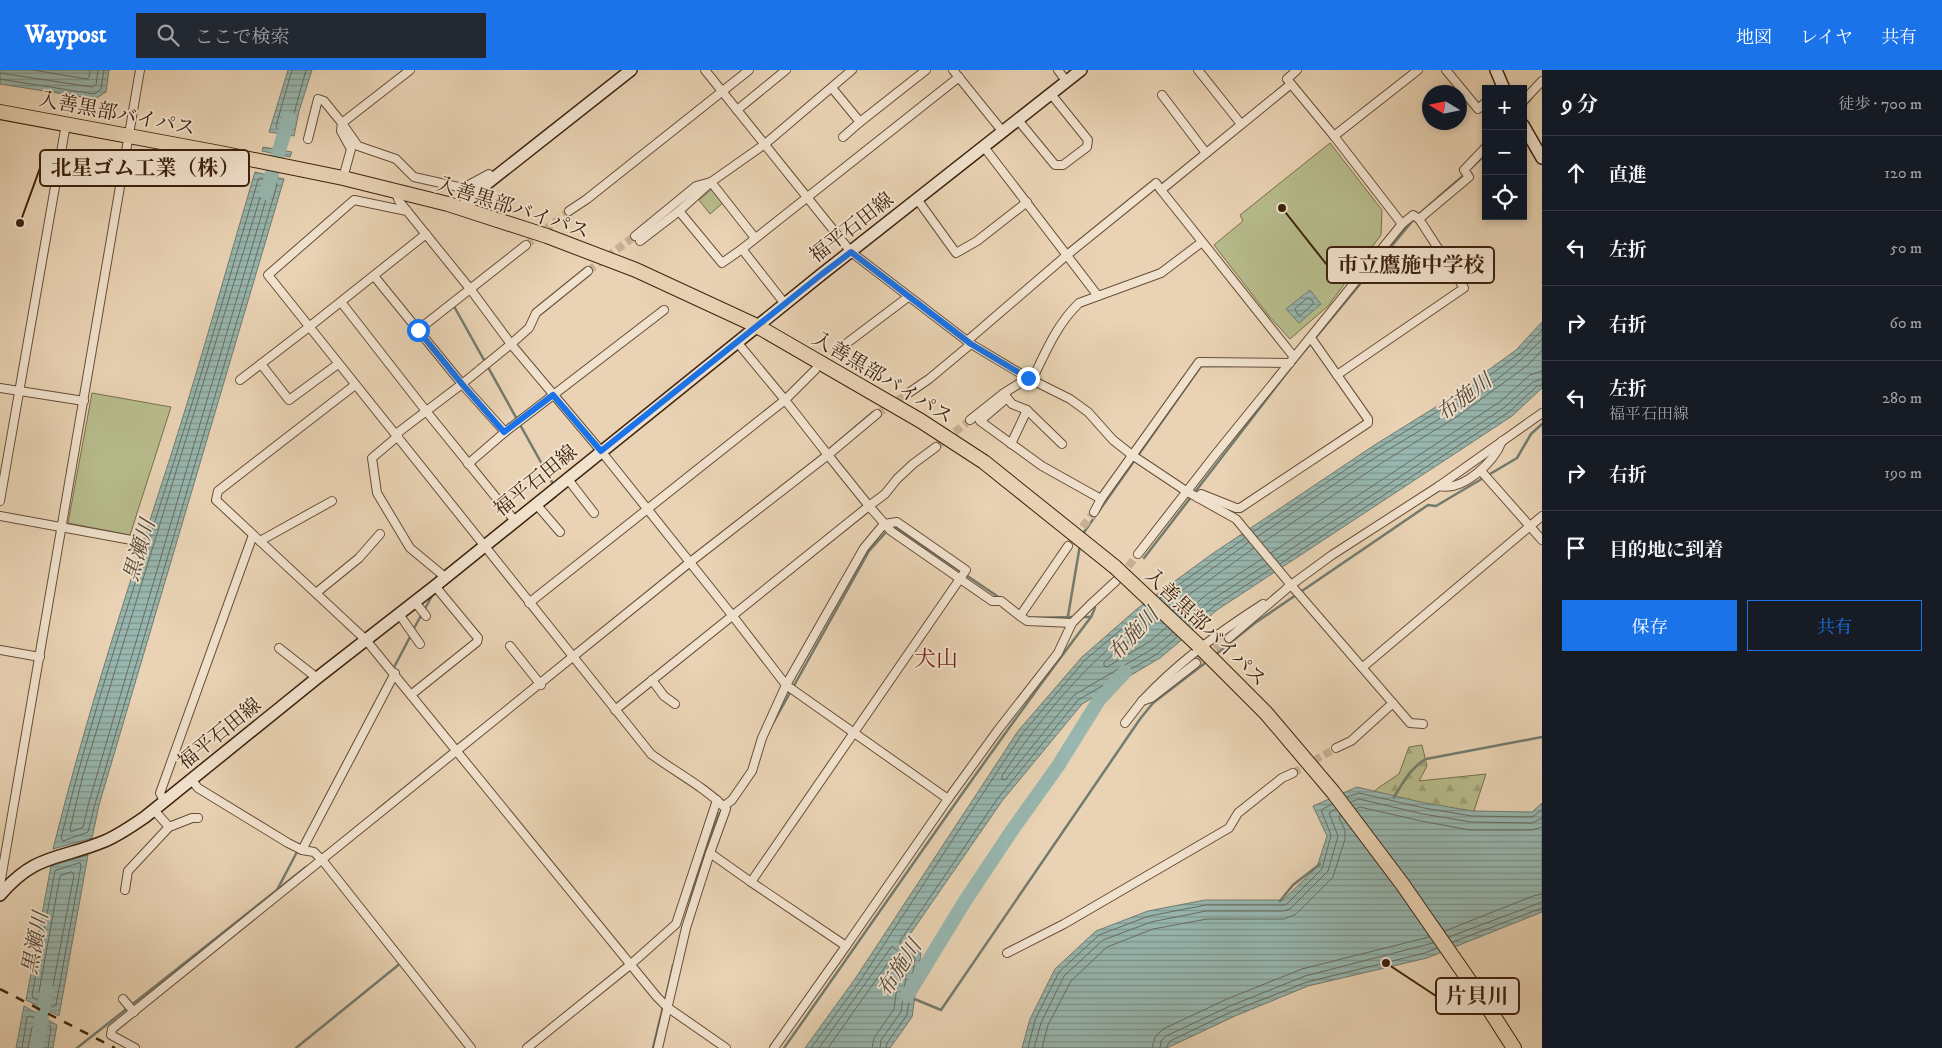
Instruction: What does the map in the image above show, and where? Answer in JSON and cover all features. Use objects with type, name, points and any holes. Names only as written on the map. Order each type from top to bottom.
[{"type":"highway","name":"入善黒部バイパス","points":[[0,112],[128,135],[343,178],[461,208],[546,236],[636,270],[757,326],[879,395],[984,462],[1200,646],[1266,712],[1333,792],[1403,885],[1514,1048]]},
{"type":"main road","points":[[461,208],[494,178],[632,70]]},
{"type":"main road","name":"福平石田線","points":[[1,889],[18,875],[44,860],[105,841],[128,829],[154,810],[757,326],[1081,70]]},
{"type":"main road","points":[[1496,70],[1502,85]]},
{"type":"main road","points":[[1526,130],[1542,158]]},
{"type":"street","points":[[1,889],[140,70]]},
{"type":"street","points":[[343,178],[350,149],[341,131],[342,124],[410,70]]},
{"type":"street","points":[[705,70],[851,252],[969,342],[1030,379],[1070,399],[1088,412],[1113,440],[1132,455],[1186,491],[1241,523],[1288,583],[1410,723],[1423,724]]},
{"type":"street","points":[[569,211],[587,199],[749,70]]},
{"type":"street","points":[[737,110],[786,70]]},
{"type":"street","points":[[711,182],[696,186],[638,238],[679,211],[711,182],[764,144],[851,70]]},
{"type":"street","points":[[843,137],[926,70]]},
{"type":"street","points":[[953,70],[1003,132]]},
{"type":"street","points":[[1058,70],[1066,82]]},
{"type":"street","points":[[1198,70],[1241,124]]},
{"type":"street","points":[[1297,70],[1286,78],[1334,136],[1402,224]]},
{"type":"street","points":[[1334,136],[1418,70]]},
{"type":"street","points":[[1446,70],[1478,109],[1482,106]]},
{"type":"street","points":[[679,211],[722,263],[959,77]]},
{"type":"street","points":[[1527,97],[1542,80]]},
{"type":"street","points":[[1160,190],[1291,84]]},
{"type":"street","points":[[832,88],[860,122]]},
{"type":"street","points":[[1018,120],[1055,165],[1063,166],[1087,147],[1088,140],[1051,94]]},
{"type":"street","points":[[1162,95],[1206,153]]},
{"type":"street","points":[[308,139],[318,99],[324,101],[358,146],[396,159],[414,177],[463,188],[489,174],[494,178]]},
{"type":"street","points":[[0,501],[66,124]]},
{"type":"street","points":[[984,147],[1098,296]]},
{"type":"street","points":[[1419,219],[1469,176],[1464,170],[1482,151]]},
{"type":"street","points":[[711,182],[755,238]]},
{"type":"street","points":[[910,392],[929,379],[1067,255],[1156,184],[1292,360]]},
{"type":"street","points":[[395,191],[399,201],[511,344],[601,451],[786,685],[948,799]]},
{"type":"street","points":[[407,211],[354,200],[268,275],[651,754],[726,808],[686,928],[658,1048]]},
{"type":"street","points":[[917,200],[956,253],[977,241],[1026,202]]},
{"type":"street","points":[[1138,554],[1186,491],[1402,224],[1413,215],[1419,219],[1464,288],[1337,375]]},
{"type":"street","points":[[240,380],[342,302],[426,234]]},
{"type":"street","points":[[970,420],[1030,379],[1052,339],[1072,309],[1079,303],[1161,273],[1202,242]]},
{"type":"street","points":[[418,330],[526,245]]},
{"type":"street","points":[[742,249],[785,304]]},
{"type":"street","points":[[445,577],[410,548],[377,493],[372,458],[426,411],[511,344],[529,328],[536,313],[588,271]]},
{"type":"street","points":[[374,276],[462,384],[504,432]]},
{"type":"street","points":[[847,344],[908,297]]},
{"type":"street","points":[[342,302],[426,411],[515,521]]},
{"type":"street","points":[[468,464],[504,432],[664,310]]},
{"type":"street","points":[[1198,498],[1201,494],[1240,508],[1368,423],[1368,419],[1311,338]]},
{"type":"street","points":[[737,342],[891,531],[992,601],[1001,601],[1027,622],[1072,624]]},
{"type":"street","points":[[1094,512],[1101,499],[1199,362],[1292,360]]},
{"type":"street","points":[[261,364],[290,400],[338,364]]},
{"type":"street","points":[[530,603],[785,400],[815,370]]},
{"type":"street","points":[[355,385],[218,491],[216,500],[366,640],[412,694],[657,997],[668,1007],[726,1048]]},
{"type":"street","points":[[0,388],[84,401]]},
{"type":"street","points":[[1006,396],[1012,404],[1027,410],[1062,444]]},
{"type":"street","points":[[1006,396],[980,421],[1058,476],[1101,499]]},
{"type":"street","points":[[1011,444],[1027,410]]},
{"type":"street","points":[[1126,724],[1142,701],[1200,646],[1288,583],[1439,486],[1542,413]]},
{"type":"street","points":[[135,1048],[111,1035],[112,1029],[541,685],[689,563],[828,455],[877,414]]},
{"type":"street","points":[[1439,486],[1445,487],[1459,483],[1481,471],[1499,450],[1502,441]]},
{"type":"street","points":[[615,710],[885,494],[913,464],[936,447]]},
{"type":"street","points":[[1481,471],[1542,540]]},
{"type":"street","points":[[567,478],[594,513]]},
{"type":"street","points":[[260,541],[332,501]]},
{"type":"street","points":[[536,504],[560,532]]},
{"type":"street","points":[[0,516],[137,541]]},
{"type":"street","points":[[1363,667],[1542,516]]},
{"type":"street","points":[[724,806],[732,800],[752,772],[762,738],[786,685],[864,548],[884,524]]},
{"type":"street","points":[[316,593],[359,558],[380,534]]},
{"type":"street","points":[[164,801],[160,794],[253,535]]},
{"type":"street","points":[[1020,616],[1068,546]]},
{"type":"street","points":[[774,1048],[948,799],[998,730],[1058,653],[1072,624],[1116,574]]},
{"type":"street","points":[[751,882],[961,580]]},
{"type":"street","points":[[1229,638],[1288,583]]},
{"type":"street","points":[[412,694],[477,642],[478,638],[435,586]]},
{"type":"street","points":[[415,602],[426,616]]},
{"type":"street","points":[[399,614],[420,644]]},
{"type":"street","points":[[510,646],[541,685]]},
{"type":"street","points":[[279,648],[317,678]]},
{"type":"street","points":[[0,650],[40,657]]},
{"type":"street","points":[[1142,701],[1151,698],[1196,663]]},
{"type":"street","points":[[302,850],[394,673]]},
{"type":"street","points":[[652,680],[664,696],[675,704]]},
{"type":"street","points":[[1336,748],[1350,741],[1393,703]]},
{"type":"street","points":[[1007,953],[1064,924],[1229,828],[1238,813],[1282,778],[1292,773]]},
{"type":"street","points":[[191,779],[198,788],[288,843],[302,850],[314,852],[323,860],[471,1048]]},
{"type":"street","points":[[527,1048],[630,965],[676,924],[717,800]]},
{"type":"street","points":[[154,810],[169,827]]},
{"type":"street","points":[[126,890],[128,871],[169,827],[192,818],[198,818]]},
{"type":"street","points":[[710,853],[846,946]]},
{"type":"street","points":[[123,998],[134,1012]]},
{"type":"green space","points":[[1330,143],[1382,210],[1381,235],[1328,306],[1290,339],[1269,316],[1214,245],[1243,221],[1240,215]]},
{"type":"green space","points":[[712,189],[724,202],[710,214],[699,200]]},
{"type":"green space","points":[[92,393],[171,407],[130,535],[68,523]]},
{"type":"green space","points":[[1422,745],[1427,766],[1419,781],[1486,774],[1470,823],[1355,808],[1378,788],[1399,774],[1409,747]]},
{"type":"water","points":[[0,70],[109,70],[106,92],[95,99],[0,84]]},
{"type":"water","points":[[288,70],[312,70],[299,111],[294,136],[269,132]]},
{"type":"water","points":[[263,147],[292,152],[290,157],[262,151]]},
{"type":"water","points":[[255,172],[284,179],[99,805],[92,838],[53,849],[94,700],[182,420]]},
{"type":"water","points":[[1310,290],[1321,304],[1299,323],[1286,309]]},
{"type":"water","points":[[1542,322],[1542,388],[1512,416],[1217,610],[1160,658],[1082,704],[1002,801],[904,943],[921,953],[912,1017],[890,1048],[805,1048],[855,979],[1018,731],[1082,657],[1138,608],[1212,554],[1373,446],[1447,400],[1516,350]]},
{"type":"water","points":[[1357,787],[1425,803],[1473,811],[1532,812],[1542,803],[1542,912],[1427,958],[1308,986],[1235,1016],[1167,1048],[1022,1048],[1030,1019],[1055,969],[1096,931],[1148,911],[1205,900],[1283,900],[1317,867],[1327,836],[1313,806]]},
{"type":"water","points":[[88,855],[59,1016],[26,1000],[51,866]]},
{"type":"water","points":[[24,1006],[57,1025],[53,1048],[16,1048]]},
{"type":"waterway","points":[[1527,103],[1539,89]]},
{"type":"waterway","name":"黒瀬川","points":[[266,193],[289,118]]},
{"type":"waterway","points":[[1472,167],[1482,158]]},
{"type":"waterway","points":[[1418,215],[1465,174]]},
{"type":"waterway","points":[[1144,558],[1293,365],[1414,219]]},
{"type":"waterway","points":[[455,308],[552,482]]},
{"type":"waterway","points":[[1082,535],[1201,366],[1232,366]]},
{"type":"waterway","points":[[672,572],[832,447],[873,412]]},
{"type":"waterway","points":[[1215,655],[1255,623],[1428,505],[1436,506],[1517,458],[1531,434],[1542,424]]},
{"type":"waterway","points":[[542,507],[556,496]]},
{"type":"waterway","points":[[893,526],[1000,598]]},
{"type":"waterway","points":[[772,725],[869,551],[887,531]]},
{"type":"waterway","points":[[1068,616],[1080,545]]},
{"type":"waterway","points":[[413,630],[432,596],[438,591]]},
{"type":"waterway","points":[[784,1048],[974,777],[1091,617],[1095,608]]},
{"type":"waterway","points":[[1023,614],[1029,618],[1074,617]]},
{"type":"waterway","points":[[1082,617],[1091,617]]},
{"type":"waterway","points":[[77,1048],[277,890],[411,635]]},
{"type":"waterway","points":[[912,998],[941,1010],[1140,719],[1153,703],[1209,660]]},
{"type":"waterway","name":"布施川","points":[[907,996],[965,901],[1058,766],[1099,700],[1125,672]]},
{"type":"waterway","points":[[377,810],[474,732]]},
{"type":"waterway","points":[[1394,797],[1412,771],[1426,759],[1542,737]]},
{"type":"waterway","points":[[686,917],[701,863],[719,814],[722,811]]},
{"type":"waterway","points":[[1280,901],[1293,885],[1320,864]]},
{"type":"waterway","points":[[277,890],[306,867]]},
{"type":"waterway","points":[[296,1048],[402,962]]},
{"type":"waterway","points":[[665,1001],[673,965]]},
{"type":"waterway","name":"黒瀬川","points":[[36,1048],[47,990]]},
{"type":"waterway","points":[[653,1048],[663,1007]]},
{"type":"tunnel","points":[[526,245],[569,211]]},
{"type":"tunnel","points":[[588,271],[635,236]]},
{"type":"tunnel","points":[[822,364],[847,343]]},
{"type":"tunnel","points":[[877,414],[910,392]]},
{"type":"tunnel","points":[[936,447],[970,420]]},
{"type":"tunnel","points":[[1068,546],[1094,512]]},
{"type":"tunnel","points":[[1121,576],[1138,554]]},
{"type":"tunnel","points":[[1196,663],[1229,638]]},
{"type":"tunnel","points":[[1293,773],[1336,748]]},
{"type":"railway","points":[[0,989],[115,1048]]},
{"type":"place","name":"市立鷹施中学校","points":[[1282,208]]},
{"type":"place","name":"北星ゴム工業（株）","points":[[20,223]]},
{"type":"place","name":"片貝川","points":[[1386,963]]},
{"type":"district","name":"犬山","points":[[936,658]]},
{"type":"route","points":[[418,330],[504,432],[553,395],[601,451],[851,252],[971,344],[1028,378]]}]
